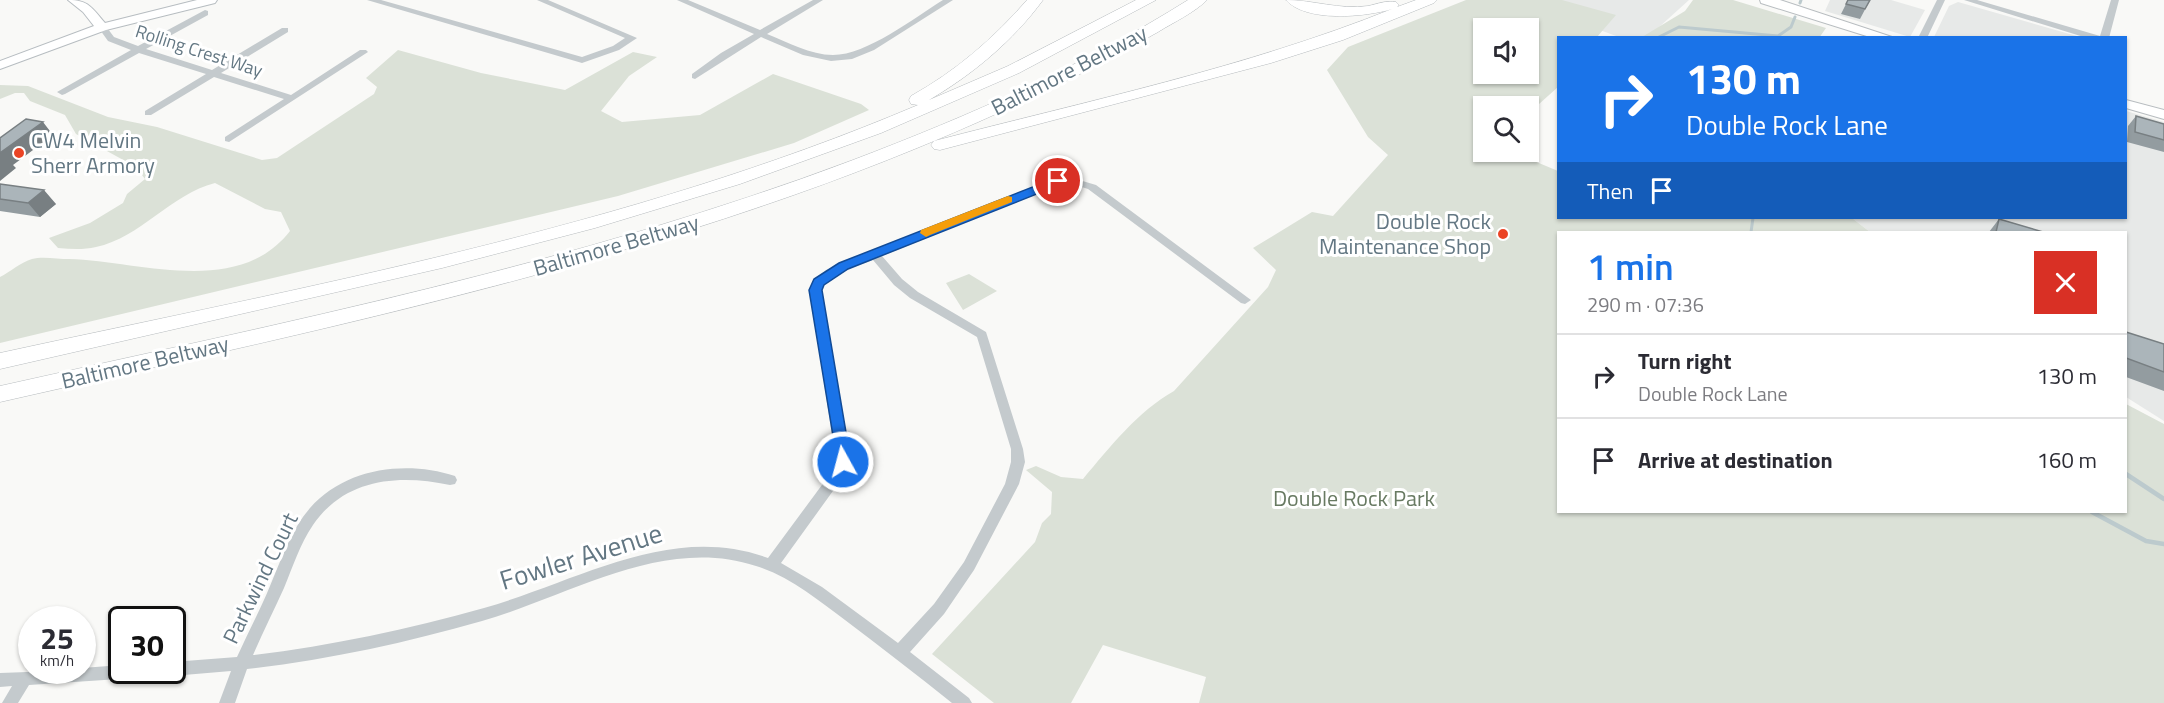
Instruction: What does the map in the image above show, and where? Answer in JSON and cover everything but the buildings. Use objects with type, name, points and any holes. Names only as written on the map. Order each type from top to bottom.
[{"type":"highway","points":[[592,222],[747,171],[900,109],[944,84],[976,60],[1000,39],[1035,0]]},
{"type":"highway","name":"Baltimore Beltway","points":[[0,361],[346,285],[592,222],[748,174],[922,110],[1028,63],[1148,0]]},
{"type":"highway","name":"Baltimore Beltway","points":[[0,394],[340,318],[490,281],[690,224],[830,177],[943,131],[1051,82],[1140,36],[1199,0]]},
{"type":"highway","points":[[1294,0],[1319,9],[1351,13],[1378,9],[1406,0]]},
{"type":"highway","points":[[830,177],[1000,127],[1265,60],[1337,38],[1430,0]]},
{"type":"main road","points":[[74,0],[87,9],[102,27]]},
{"type":"main road","points":[[0,65],[102,27],[211,0]]},
{"type":"main road","points":[[1766,0],[1865,34]]},
{"type":"main road","points":[[2127,104],[2164,115]]},
{"type":"street","points":[[371,0],[391,2],[582,60],[616,48],[632,38],[541,0]]},
{"type":"street","points":[[681,0],[803,52],[823,58],[847,57],[871,48],[950,0]]},
{"type":"street","points":[[695,76],[724,54],[819,0]]},
{"type":"street","points":[[1923,36],[1941,0]]},
{"type":"street","points":[[1968,0],[2091,36]]},
{"type":"street","points":[[2105,36],[2115,0]]},
{"type":"street","points":[[62,92],[205,13]]},
{"type":"street","name":"Rolling Crest Way","points":[[102,27],[111,39],[139,50],[291,98]]},
{"type":"street","points":[[148,113],[285,30]]},
{"type":"street","points":[[229,139],[363,52]]},
{"type":"street","points":[[771,565],[838,473],[843,462],[816,287],[830,273],[1048,184],[1073,180],[1092,187],[1245,300]]},
{"type":"street","points":[[874,254],[898,282],[914,295],[982,335],[1017,450],[1018,462],[1012,484],[969,566],[939,609],[900,652]]},
{"type":"street","name":"Parkwind Court","points":[[227,703],[242,664],[299,539],[316,512],[328,501],[356,483],[384,474],[424,473],[450,480]]},
{"type":"street","name":"Fowler Avenue","points":[[186,668],[242,664],[365,644],[426,630],[509,606],[618,567],[657,556],[716,552],[771,565],[803,581],[900,652],[964,703]]},
{"type":"street","points":[[0,680],[18,679]]},
{"type":"street","points":[[10,703],[21,684]]},
{"type":"shaded area","points":[[1517,0],[1689,0],[1649,36],[1616,36]]},
{"type":"shaded area","points":[[1830,0],[1891,0],[1925,10],[1911,36],[1825,11]]},
{"type":"shaded area","points":[[1958,2],[2077,36],[1934,36],[1949,6]]},
{"type":"shaded area","points":[[2127,111],[2164,122],[2164,421],[2127,398],[2127,231],[1869,231],[1853,219],[2127,219]]},
{"type":"green space","name":"Double Rock Park","points":[[1466,0],[1562,0],[1616,15],[1598,36],[1557,36],[1557,88],[1539,104],[1539,96],[1473,96],[1473,162],[1537,162],[1557,171],[1557,219],[1853,219],[1869,231],[1557,231],[1557,513],[2127,513],[2127,405],[2164,424],[2164,703],[1199,703],[1206,677],[1103,645],[1071,703],[994,703],[932,654],[1035,542],[1042,523],[1051,514],[1052,492],[1026,470],[1036,466],[1061,477],[1083,479],[1136,419],[1174,391],[1268,287],[1276,270],[1253,248],[1312,212],[1333,216],[1388,155],[1368,137],[1327,70],[1348,47]]},
{"type":"green space","points":[[1693,0],[1733,0],[1826,28],[1820,36],[1644,36],[1685,11]]},
{"type":"green space","points":[[398,50],[481,73],[565,90],[633,52],[657,57],[629,76],[601,111],[622,122],[700,115],[773,74],[861,104],[869,110],[794,143],[618,196],[0,343],[0,277],[28,260],[50,258],[97,261],[156,269],[216,270],[244,264],[268,252],[290,231],[281,212],[265,209],[215,183],[184,196],[127,235],[112,242],[86,249],[58,248],[49,238],[90,223],[123,203],[127,194],[145,179],[136,167],[76,134],[65,115],[30,101],[24,93],[15,93],[0,99],[0,85],[28,86],[108,117],[157,127],[262,160],[277,158],[374,94],[377,87],[366,78]]},
{"type":"green space","points":[[969,274],[997,291],[963,310],[946,283]]},
{"type":"waterway","points":[[1778,36],[1791,27],[1795,17]]},
{"type":"waterway","points":[[1661,36],[1679,27],[1778,36]]},
{"type":"waterway","points":[[1751,231],[1753,219]]},
{"type":"waterway","points":[[2127,475],[2164,499]]},
{"type":"waterway","points":[[2094,513],[2146,541],[2164,544]]},
{"type":"slow traffic","points":[[926,233],[1008,199]]},
{"type":"place","name":"CW4 Melvin Sherr Armory","points":[[19,153]]},
{"type":"place","name":"Double Rock Maintenance Shop","points":[[1503,234]]},
{"type":"route","points":[[843,462],[844,455],[816,290],[819,282],[844,266],[1058,181]]}]
